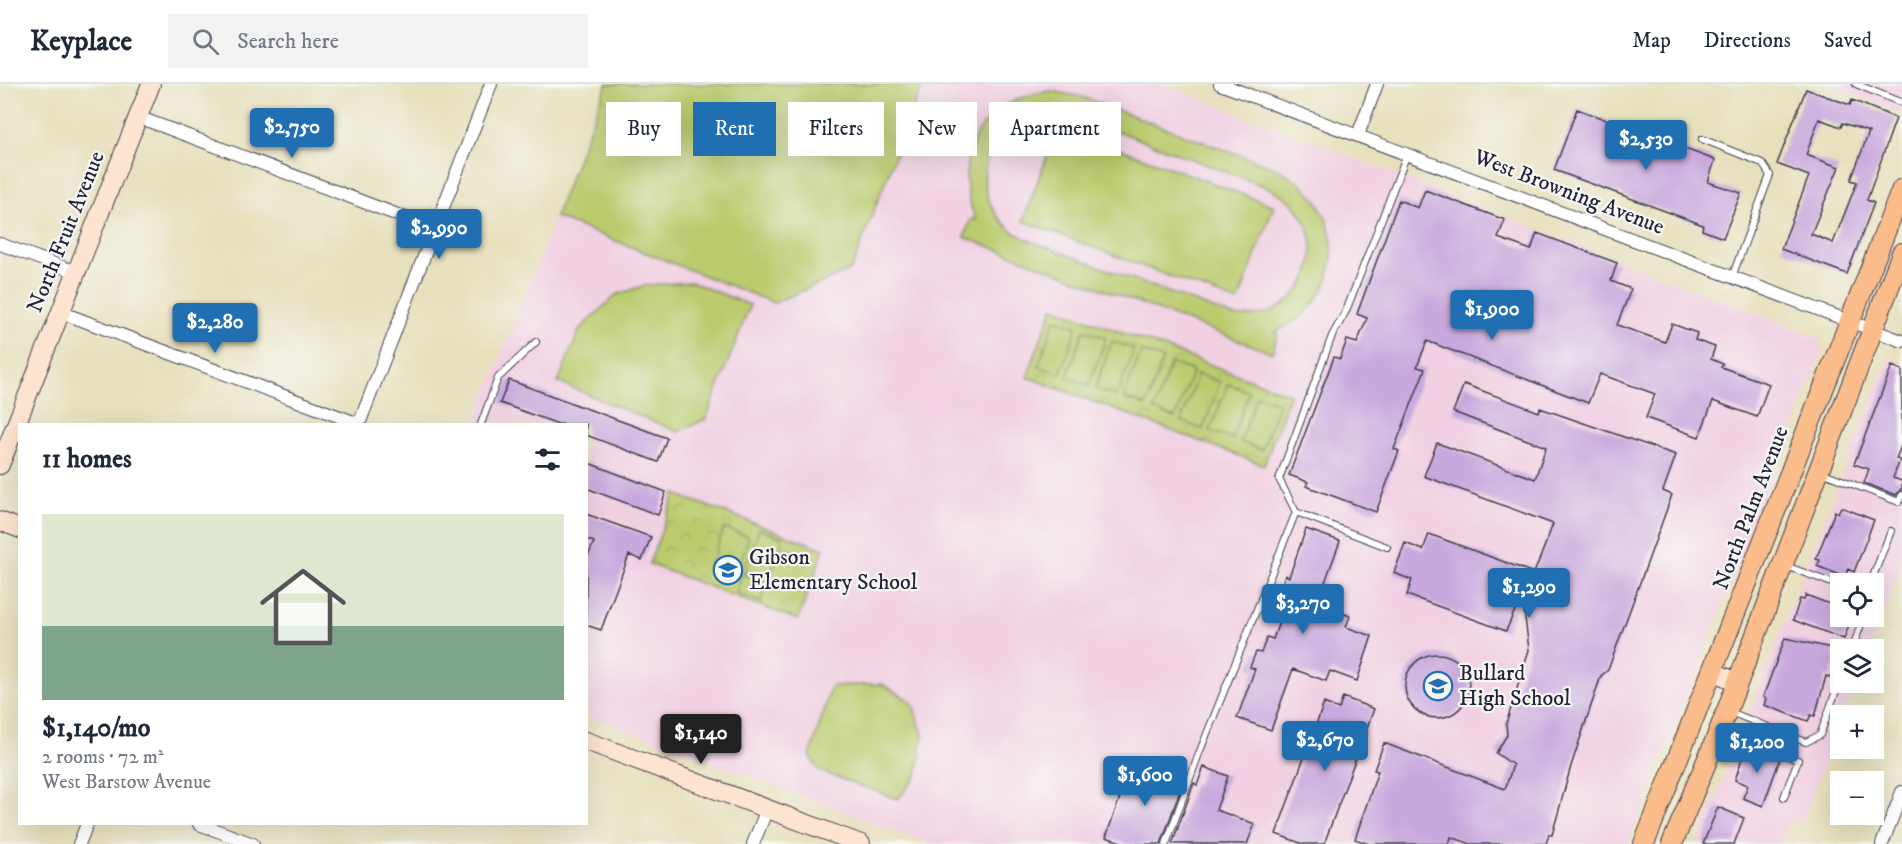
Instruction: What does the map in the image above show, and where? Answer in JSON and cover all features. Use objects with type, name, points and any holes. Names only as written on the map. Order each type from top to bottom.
[{"type":"main road","name":"North Palm Avenue","points":[[1644,844],[1902,189]]},
{"type":"main road","points":[[1672,844],[1716,739],[1902,253]]},
{"type":"street","name":"North Fruit Avenue","points":[[0,465],[151,84]]},
{"type":"street","points":[[358,423],[491,84]]},
{"type":"street","name":"West Browning Avenue","points":[[1220,84],[1902,341]]},
{"type":"street","points":[[1358,135],[1377,84]]},
{"type":"street","points":[[138,117],[435,229]]},
{"type":"street","points":[[0,244],[76,272]]},
{"type":"street","points":[[60,312],[355,423]]},
{"type":"street","points":[[0,522],[18,528]]},
{"type":"street","points":[[1713,672],[1738,682]]},
{"type":"street","points":[[588,742],[861,844]]},
{"type":"street","points":[[1882,844],[1902,792]]},
{"type":"street","points":[[753,844],[767,809]]},
{"type":"street","points":[[79,844],[87,825]]},
{"type":"street","points":[[201,825],[253,844]]},
{"type":"lane","points":[[1856,84],[1902,103]]},
{"type":"lane","points":[[1702,139],[1762,163],[1770,175],[1732,277]]},
{"type":"lane","points":[[1387,547],[1296,512],[1279,479],[1332,336],[1346,310],[1407,154]]},
{"type":"lane","points":[[481,423],[498,378],[536,342]]},
{"type":"lane","points":[[1818,471],[1899,502],[1902,495]]},
{"type":"lane","points":[[1166,844],[1200,751],[1296,512]]},
{"type":"lane","points":[[1874,573],[1891,531]]},
{"type":"lane","points":[[1782,564],[1830,582]]},
{"type":"lane","points":[[1726,711],[1806,742],[1820,735],[1835,693]]},
{"type":"lane","points":[[1716,739],[1749,740],[1798,760],[1784,797]]},
{"type":"shaded area","name":"Bullard High School","points":[[923,84],[1161,84],[1818,337],[1823,350],[1628,844],[930,844],[588,715],[588,423],[474,423],[555,217],[774,303],[851,270],[896,154],[896,156],[977,156],[977,102],[916,102]]},
{"type":"shaded area","points":[[1902,84],[1902,113],[1830,85]]},
{"type":"shaded area","points":[[1888,359],[1902,362],[1902,565],[1884,611],[1884,573],[1830,573],[1830,627],[1878,627],[1873,639],[1830,639],[1830,693],[1852,693],[1847,705],[1830,705],[1830,749],[1801,824],[1789,820],[1779,844],[1697,844]]},
{"type":"green space","points":[[607,84],[923,84],[916,102],[896,102],[896,154],[851,270],[774,303],[555,217]]},
{"type":"green space","points":[[1052,91],[1096,102],[1014,102],[1027,96]]},
{"type":"green space","points":[[1121,111],[1274,168],[1293,178],[1309,192],[1317,201],[1327,221],[1332,254],[1324,288],[1304,314],[1275,332],[1278,334],[1272,353],[964,237],[971,219],[976,220],[968,196],[966,174],[969,156],[977,156],[977,134],[989,119],[990,156],[986,166],[985,187],[992,207],[1006,226],[1028,240],[1232,316],[1260,315],[1283,305],[1300,289],[1309,268],[1312,246],[1306,224],[1292,204],[1269,188],[1121,132]]},
{"type":"green space","points":[[1121,149],[1274,206],[1238,302],[1023,221],[1047,156],[1121,156]]},
{"type":"green space","points":[[692,282],[750,305],[706,419],[678,432],[558,382],[580,329],[616,295],[646,285]]},
{"type":"green space","points":[[1053,307],[1290,394],[1264,465],[1027,377]]},
{"type":"green space","points":[[1055,319],[1077,327],[1060,374],[1038,366]]},
{"type":"green space","points":[[1084,330],[1106,338],[1089,385],[1067,377]]},
{"type":"green space","points":[[1112,341],[1134,349],[1117,396],[1095,389]]},
{"type":"green space","points":[[1141,351],[1163,359],[1146,406],[1124,398]]},
{"type":"green space","points":[[1171,363],[1193,371],[1175,418],[1154,410]]},
{"type":"green space","points":[[1198,374],[1220,382],[1203,429],[1181,421]]},
{"type":"green space","points":[[1228,384],[1249,392],[1232,439],[1210,431]]},
{"type":"green space","points":[[1257,395],[1279,403],[1262,450],[1240,442]]},
{"type":"green space","points":[[675,494],[824,549],[798,620],[649,564]]},
{"type":"green space","points":[[724,528],[749,537],[733,580],[708,571]]},
{"type":"green space","points":[[759,529],[783,538],[769,580],[744,571]]},
{"type":"green space","points":[[742,574],[767,583],[761,602],[736,593]]},
{"type":"green space","points":[[882,684],[912,702],[923,735],[917,776],[898,799],[819,771],[810,756],[831,686]]},
{"type":"building","points":[[1806,89],[1850,105],[1852,100],[1896,118],[1867,200],[1874,203],[1847,274],[1781,249],[1809,176],[1777,164]],"holes":[[[1819,119],[1841,127],[1843,123],[1869,132],[1851,180],[1857,182],[1833,243],[1811,234],[1839,167],[1806,155]]]},
{"type":"building","points":[[1577,109],[1715,160],[1708,182],[1741,193],[1723,238],[1702,230],[1703,225],[1554,170]]},
{"type":"building","points":[[1425,190],[1505,220],[1498,238],[1531,250],[1537,233],[1617,263],[1611,281],[1631,289],[1617,325],[1665,342],[1672,324],[1697,333],[1695,340],[1715,347],[1711,359],[1723,364],[1721,367],[1769,384],[1757,417],[1713,401],[1699,437],[1646,418],[1655,394],[1600,374],[1588,403],[1427,341],[1417,367],[1425,369],[1394,449],[1399,451],[1376,512],[1306,486],[1308,482],[1289,475],[1334,357],[1340,359],[1347,340],[1357,343],[1367,318],[1357,314],[1399,200],[1418,208]]},
{"type":"building","points":[[1892,366],[1902,370],[1902,443],[1896,459],[1900,460],[1893,478],[1902,481],[1902,488],[1896,495],[1864,483],[1869,469],[1854,464]]},
{"type":"building","points":[[509,380],[667,438],[658,462],[588,436],[588,423],[555,423],[500,403]]},
{"type":"building","points":[[1464,384],[1539,412],[1540,408],[1676,455],[1663,491],[1672,495],[1608,670],[1601,676],[1571,766],[1552,835],[1549,834],[1546,844],[1471,844],[1451,837],[1449,844],[1369,844],[1355,839],[1378,771],[1374,770],[1384,743],[1505,789],[1513,765],[1496,753],[1507,735],[1506,724],[1529,650],[1522,594],[1506,631],[1407,595],[1412,580],[1394,573],[1405,543],[1423,550],[1429,534],[1534,573],[1553,524],[1424,476],[1437,443],[1535,479],[1546,447],[1453,412]]},
{"type":"building","points":[[588,463],[666,492],[658,515],[588,489]]},
{"type":"building","points":[[1841,507],[1874,520],[1854,572],[1848,569],[1846,573],[1835,573],[1817,566],[1820,560],[1816,559],[1835,511],[1838,513]]},
{"type":"building","points":[[588,515],[651,537],[642,560],[629,555],[601,630],[588,626],[588,556],[594,542],[588,540]]},
{"type":"building","points":[[1306,529],[1340,541],[1317,604],[1350,616],[1346,627],[1372,636],[1357,681],[1330,671],[1326,681],[1293,669],[1271,730],[1237,718],[1255,669],[1250,667],[1256,652],[1261,653],[1267,637],[1273,639],[1282,614],[1276,612],[1283,591],[1280,590],[1285,575],[1289,577]]},
{"type":"building","points":[[1806,595],[1830,604],[1830,627],[1848,627],[1844,639],[1793,620],[1800,599],[1804,600]]},
{"type":"building","points":[[1785,638],[1830,648],[1830,677],[1826,676],[1815,716],[1811,715],[1808,721],[1764,705],[1766,699],[1763,697]]},
{"type":"building","points":[[1437,654],[1455,659],[1460,663],[1464,668],[1469,686],[1464,704],[1460,709],[1455,713],[1437,718],[1419,713],[1414,709],[1410,704],[1405,686],[1410,668],[1414,663],[1419,659]]},
{"type":"building","points":[[1343,697],[1374,709],[1324,844],[1303,844],[1276,834],[1324,703],[1339,709]]},
{"type":"building","points":[[1751,748],[1780,759],[1763,806],[1743,798],[1748,785],[1735,780],[1745,749]]},
{"type":"building","points":[[1132,763],[1184,780],[1161,844],[1127,844],[1106,837]]},
{"type":"building","points":[[1204,767],[1228,776],[1216,810],[1255,824],[1247,844],[1172,844],[1194,783],[1197,785]]},
{"type":"building","points":[[1718,807],[1744,818],[1734,844],[1703,844]]},
{"type":"place","name":"Gibson Elementary School","points":[[728,570]]},
{"type":"place","name":"Bullard High School","points":[[1438,686]]}]
